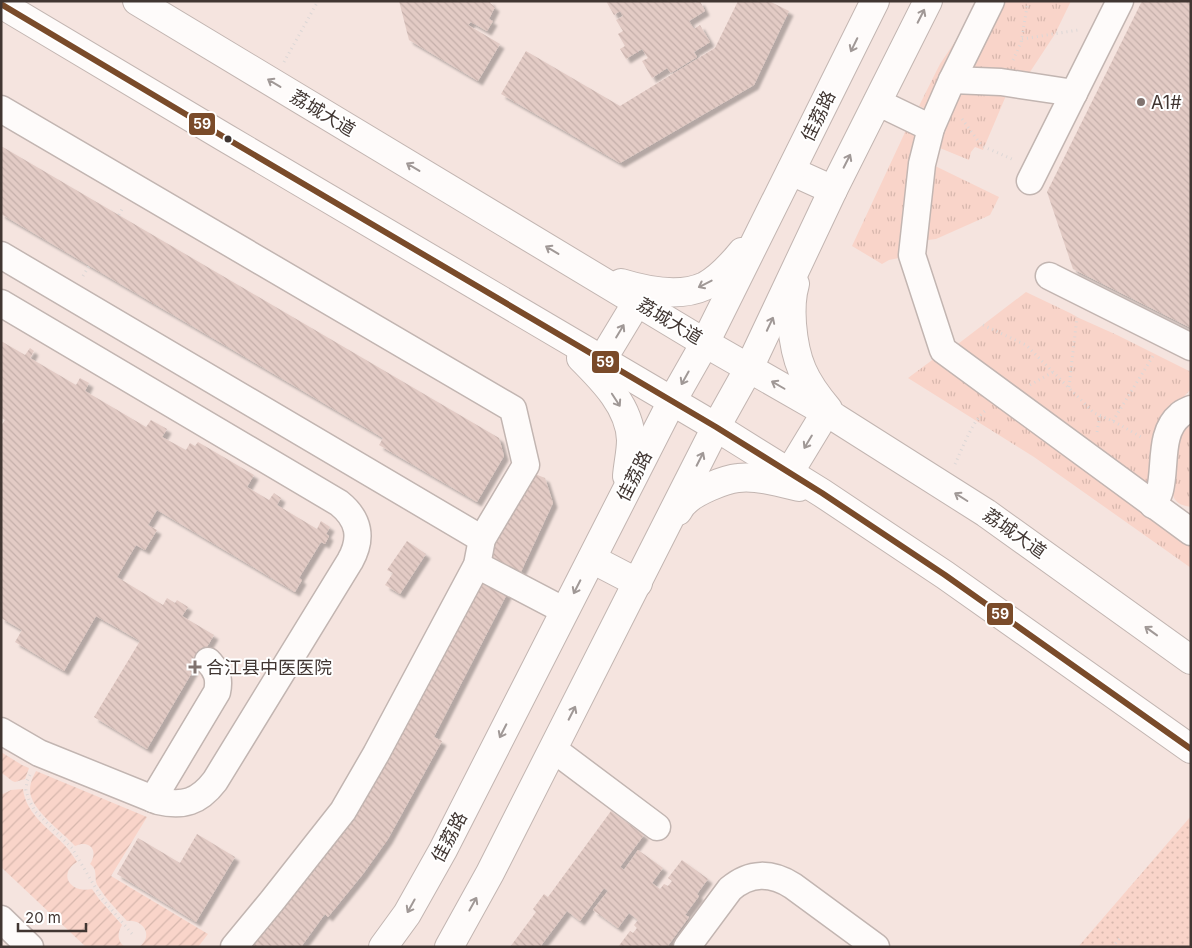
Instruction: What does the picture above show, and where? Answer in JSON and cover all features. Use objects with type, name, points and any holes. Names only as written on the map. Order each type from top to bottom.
[{"type":"main road","name":"荔城大道","points":[[137,1],[705,343],[831,415],[986,513],[1191,660]]},
{"type":"main road","name":"佳荔路","points":[[383,947],[407,914],[443,850],[672,401],[705,343],[875,1]]},
{"type":"main road","points":[[449,947],[490,873],[716,427],[749,368],[833,190],[928,1]]},
{"type":"main road","points":[[1,4],[716,427],[822,493],[945,575],[1191,749]]},
{"type":"main road","points":[[791,171],[833,190]]},
{"type":"main road","points":[[594,276],[640,289],[663,292],[680,292],[703,287],[711,282],[737,257],[764,225]]},
{"type":"main road","points":[[789,473],[831,415],[804,376],[794,342],[792,294],[804,250]]},
{"type":"main road","points":[[602,360],[637,302]]},
{"type":"main road","points":[[546,327],[581,358],[604,382],[625,414],[631,439],[623,496]]},
{"type":"main road","points":[[664,530],[686,501],[708,488],[736,478],[754,478],[780,482],[822,493]]},
{"type":"main road","points":[[592,559],[638,582]]},
{"type":"street","points":[[991,1],[931,128],[922,164],[912,255],[943,350],[1191,532]]},
{"type":"street","points":[[1033,176],[1120,1]]},
{"type":"street","points":[[949,88],[1001,82],[1074,93]]},
{"type":"street","points":[[877,102],[931,128]]},
{"type":"street","points":[[1,109],[513,408],[526,465],[482,539],[477,565],[376,754],[343,811],[234,947]]},
{"type":"street","points":[[1,255],[482,539]]},
{"type":"street","points":[[1049,276],[1191,347]]},
{"type":"street","points":[[1,304],[339,503],[352,516],[358,533],[358,543],[355,552],[208,790],[191,801],[169,804],[153,799],[39,753],[1,730]]},
{"type":"street","points":[[1153,505],[1160,492],[1168,434],[1180,415],[1191,409]]},
{"type":"street","points":[[477,565],[565,611]]},
{"type":"street","points":[[153,799],[217,692],[219,685],[217,672],[208,661]]},
{"type":"street","points":[[553,749],[657,827]]},
{"type":"street","points":[[686,947],[730,889],[738,883],[756,876],[775,877],[784,880],[876,947]]},
{"type":"street","points":[[1,919],[30,947]]},
{"type":"street","points":[[1,939],[9,947]]},
{"type":"path","points":[[272,82],[318,1]]},
{"type":"path","points":[[1001,82],[1021,43],[1028,1]]},
{"type":"path","points":[[1022,39],[1108,25]]},
{"type":"path","points":[[949,88],[982,146],[1033,176]]},
{"type":"path","points":[[1069,388],[1076,319],[1086,295]]},
{"type":"path","points":[[983,325],[1026,345],[1094,413],[1152,442],[1165,445]]},
{"type":"path","points":[[1113,422],[1153,356],[1163,333]]},
{"type":"path","points":[[944,486],[981,414],[1007,397],[1053,372]]},
{"type":"path","points":[[39,753],[27,781],[28,800],[35,811],[72,848],[101,897],[133,935]]},
{"type":"path","points":[[1116,947],[1114,945],[1122,936]]},
{"type":"green space","points":[[975,1],[985,1],[931,111],[919,106],[940,64],[971,18]]},
{"type":"green space","points":[[997,1],[1071,1],[1055,34],[1028,75],[972,71],[972,51]]},
{"type":"green space","points":[[971,91],[1006,93],[983,150],[975,147],[971,152],[969,160],[935,146],[957,97]]},
{"type":"green space","points":[[907,128],[918,132],[904,257],[889,260],[882,264],[852,246]]},
{"type":"green space","points":[[929,163],[999,197],[990,215],[936,239],[928,240],[923,237]]},
{"type":"green space","points":[[1026,292],[1191,372],[1191,389],[1171,410],[1148,487],[954,347]]},
{"type":"green space","points":[[939,355],[1191,540],[1191,568],[1034,457],[908,378]]},
{"type":"green space","points":[[1191,423],[1191,507],[1177,502],[1174,498],[1173,488],[1176,442],[1182,431]]},
{"type":"green space","points":[[1,752],[29,768],[25,779],[15,782],[1,773]]},
{"type":"green space","points":[[36,771],[147,817],[111,876],[208,934],[198,947],[139,947],[146,938],[145,930],[138,923],[127,921],[98,886],[93,866],[90,864],[94,855],[92,848],[85,844],[75,846],[35,805],[31,798],[30,790]]},
{"type":"green space","points":[[23,789],[25,799],[34,815],[62,842],[77,862],[68,872],[69,882],[78,889],[92,889],[122,925],[119,937],[120,942],[125,947],[86,947],[1,867],[1,795],[11,790]]},
{"type":"green space","points":[[1191,816],[1191,947],[1078,947]]},
{"type":"building","points":[[399,1],[491,1],[490,3],[495,7],[489,19],[493,21],[487,31],[471,22],[468,25],[500,44],[478,81],[409,40]]},
{"type":"building","points":[[606,1],[694,1],[695,3],[700,1],[705,11],[689,21],[694,29],[700,25],[710,42],[694,52],[697,57],[671,73],[667,68],[652,78],[642,61],[648,58],[642,49],[626,59],[620,49],[625,46],[618,34],[623,31],[616,20],[623,16],[620,11],[614,15]]},
{"type":"building","points":[[738,1],[769,1],[789,11],[754,85],[620,163],[501,94],[526,51],[620,106],[715,48]]},
{"type":"building","name":"A1#","points":[[1142,1],[1191,1],[1191,328],[1073,269],[1047,192]]},
{"type":"building","points":[[1,146],[499,438],[504,456],[477,502],[379,445],[383,438],[1,214]]},
{"type":"building","points":[[1,341],[25,355],[30,348],[34,351],[30,358],[76,385],[80,378],[89,383],[85,391],[146,427],[151,420],[167,429],[162,437],[186,450],[190,443],[195,446],[198,442],[254,475],[247,487],[269,500],[274,493],[281,498],[277,505],[317,529],[321,521],[330,527],[326,534],[329,536],[325,544],[321,542],[299,578],[302,580],[295,592],[157,510],[148,525],[157,530],[145,550],[136,545],[117,577],[163,605],[167,598],[175,603],[177,600],[188,607],[182,616],[214,635],[147,749],[94,717],[140,641],[96,616],[64,671],[15,642],[22,630],[1,618],[1,426],[5,420],[1,418]]},
{"type":"building","points":[[535,474],[545,478],[553,503],[519,576],[486,558]]},
{"type":"building","points":[[407,541],[426,554],[400,594],[385,585],[393,573],[387,570]]},
{"type":"building","points":[[480,576],[508,592],[434,737],[442,741],[388,839],[363,874],[328,917],[325,914],[301,947],[243,947]]},
{"type":"building","points":[[611,811],[644,835],[620,867],[624,870],[638,850],[663,868],[652,883],[660,889],[664,884],[668,886],[672,881],[668,878],[682,860],[708,879],[697,894],[699,896],[685,915],[689,917],[667,947],[618,947],[630,931],[633,933],[637,928],[634,925],[638,920],[629,913],[618,928],[593,910],[608,891],[604,888],[580,921],[567,911],[540,947],[510,947],[536,912],[533,909],[544,894],[548,897]]},
{"type":"building","points":[[197,834],[235,857],[196,922],[117,874],[138,838],[180,863]]},
{"type":"transit line","name":"59","points":[[1,4],[716,427],[822,493],[945,575],[1191,749]]},
{"type":"place","name":"A1#","points":[[1141,102]]},
{"type":"place","name":"合江县中医医院","points":[[195,667]]}]
